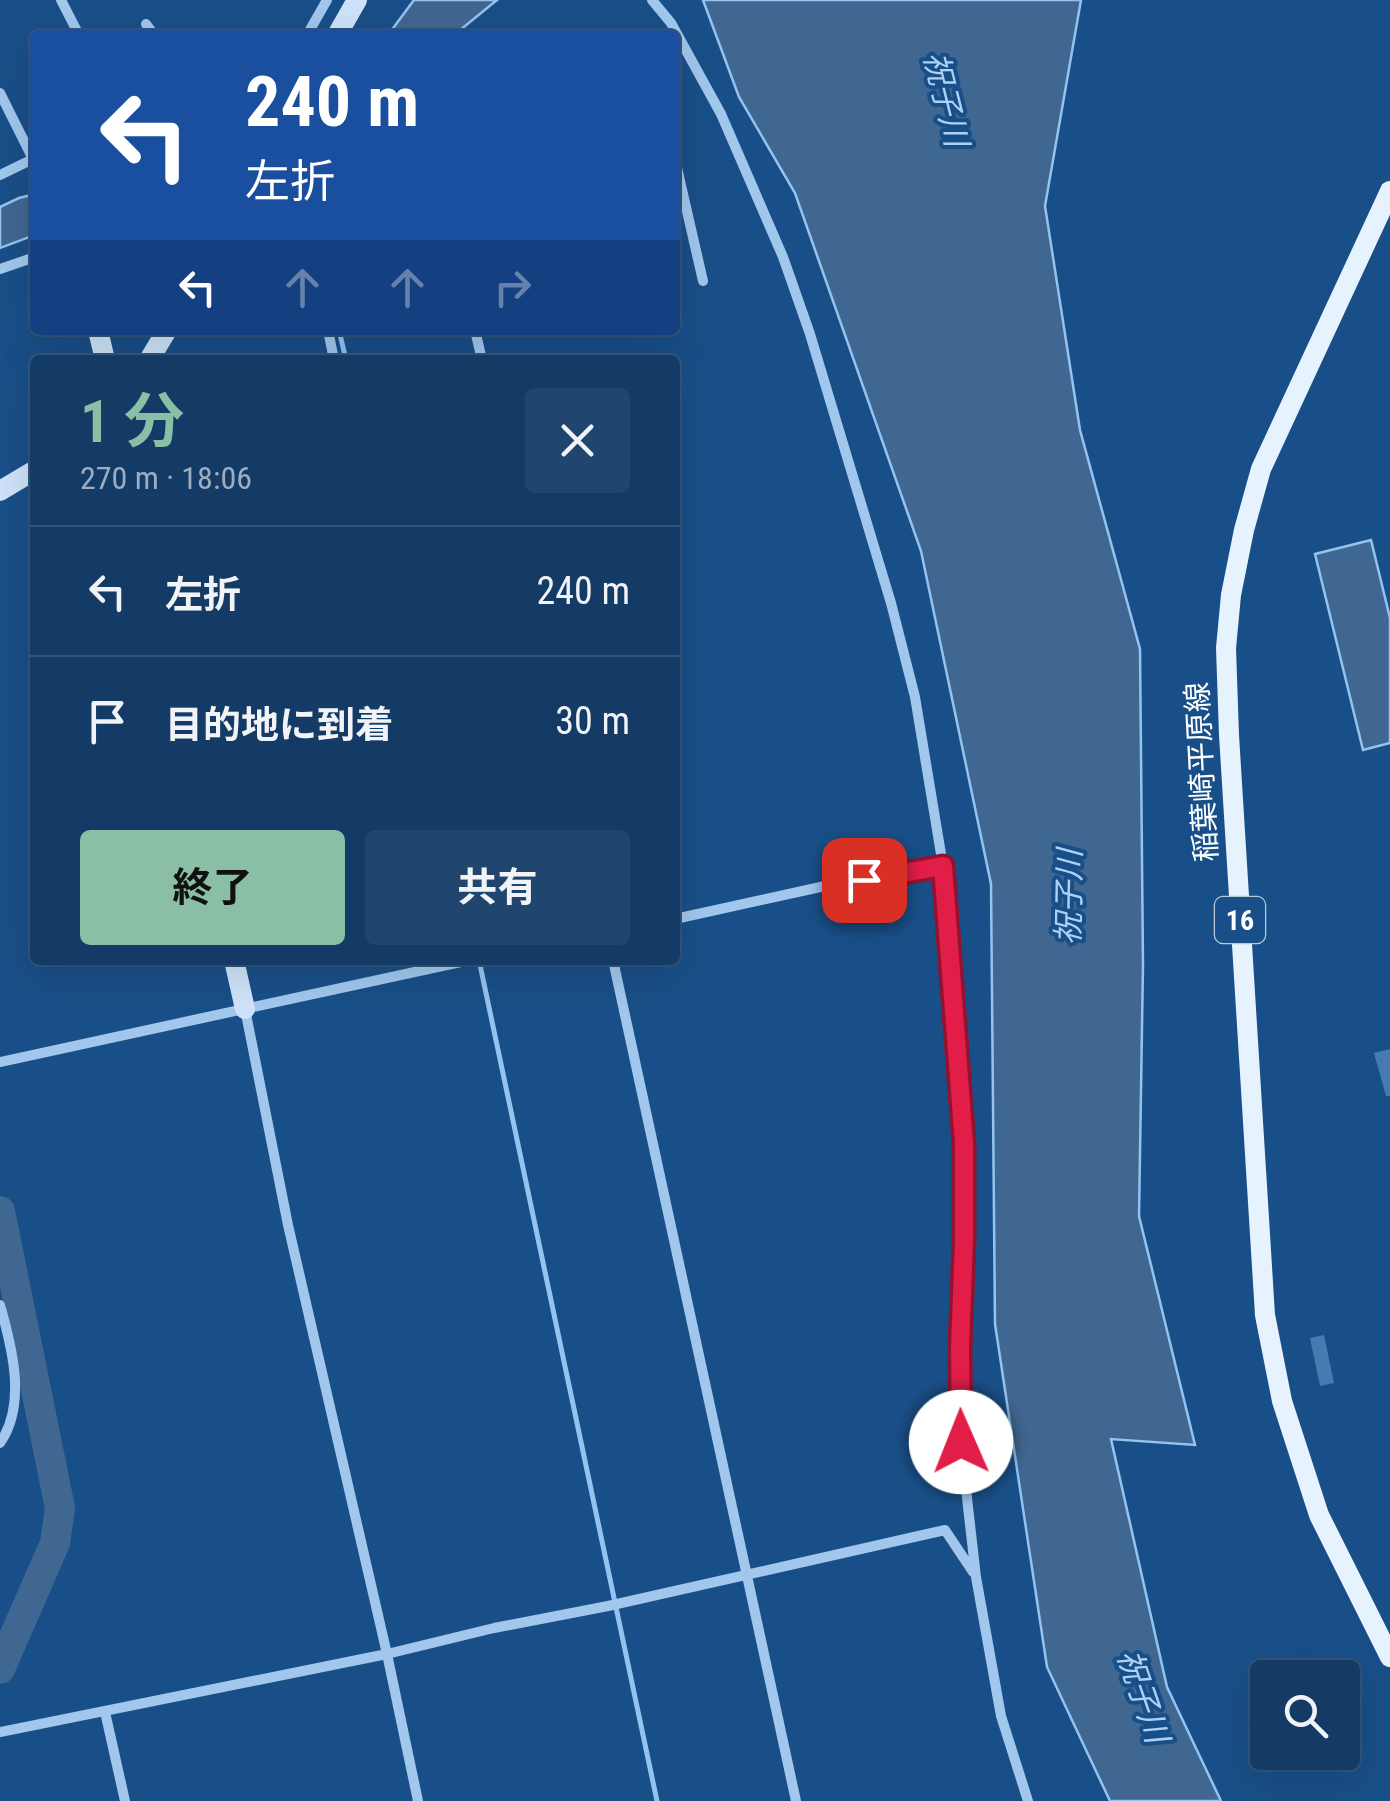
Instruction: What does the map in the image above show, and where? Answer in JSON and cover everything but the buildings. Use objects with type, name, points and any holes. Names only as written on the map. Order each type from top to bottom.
[{"type":"main road","name":"稲葉崎平原線","points":[[1390,191],[1261,469],[1237,562],[1226,648],[1266,1314],[1282,1401],[1318,1515],[1390,1657]]},
{"type":"street","points":[[61,0],[76,30]]},
{"type":"street","points":[[652,0],[674,30]]},
{"type":"street","points":[[310,30],[327,1],[353,7],[340,30]]},
{"type":"street","points":[[146,24],[150,30]]},
{"type":"street","points":[[680,41],[721,114],[783,257],[891,603],[914,697],[943,866],[964,1144],[961,1442],[976,1577],[1000,1716],[1028,1801]]},
{"type":"street","points":[[0,93],[30,152]]},
{"type":"street","points":[[0,175],[30,162]]},
{"type":"street","points":[[680,182],[702,282]]},
{"type":"street","points":[[0,269],[30,259]]},
{"type":"street","points":[[0,491],[30,473]]},
{"type":"street","points":[[680,918],[825,886],[943,866]]},
{"type":"street","points":[[235,965],[288,1226],[418,1801]]},
{"type":"street","points":[[0,1062],[446,965]]},
{"type":"street","points":[[613,965],[796,1801]]},
{"type":"street","points":[[0,1305],[14,1366],[14,1411],[0,1443]]},
{"type":"street","points":[[0,1732],[387,1654],[945,1530],[976,1577]]},
{"type":"street","points":[[106,1712],[126,1801]]},
{"type":"water","points":[[414,0],[497,0],[460,30],[392,30]]},
{"type":"water","name":"祝子川","points":[[703,0],[1081,0],[1045,206],[1080,430],[1140,649],[1143,965],[1139,1216],[1195,1445],[1111,1439],[1167,1687],[1221,1801],[1110,1801],[1047,1667],[995,1324],[991,884],[921,551],[795,193],[739,97]]},
{"type":"water","points":[[30,195],[30,237],[0,248],[0,207]]},
{"type":"water","points":[[1371,540],[1390,618],[1390,743],[1363,750],[1315,554]]},
{"type":"waterway","points":[[340,335],[345,355]]},
{"type":"waterway","points":[[480,965],[657,1801]]},
{"type":"waterway","points":[[0,1211],[60,1508],[55,1543],[0,1669]]},
{"type":"route","points":[[864,880],[943,866],[964,1144],[961,1442]]}]
